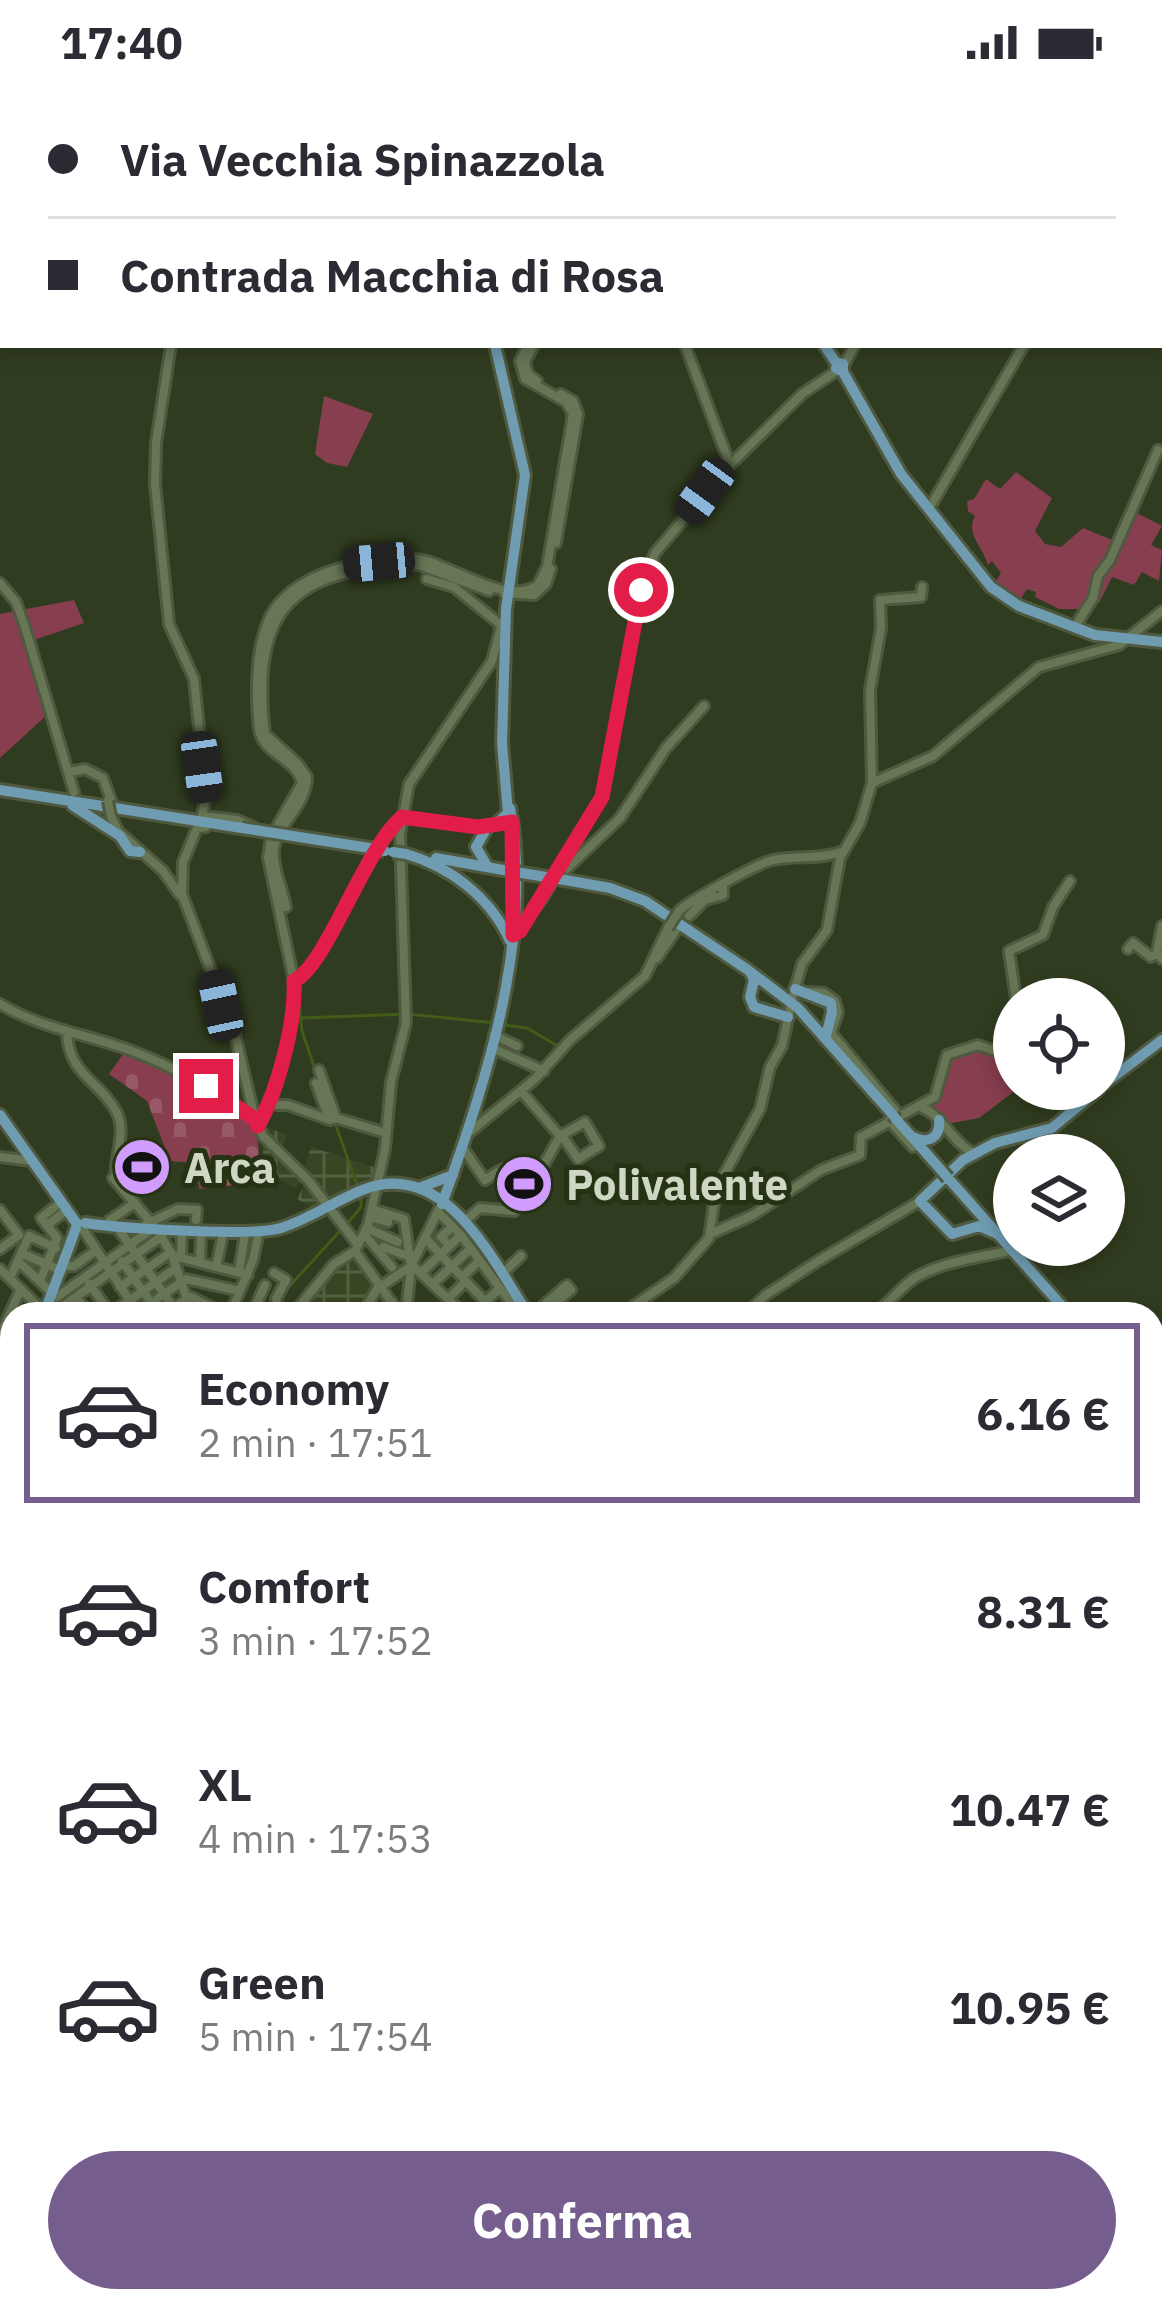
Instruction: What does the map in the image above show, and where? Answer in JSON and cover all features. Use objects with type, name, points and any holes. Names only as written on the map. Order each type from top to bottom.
[{"type":"main road","points":[[448,861],[468,858],[487,830],[508,813],[502,743],[503,623],[525,476],[495,348]]},
{"type":"main road","points":[[826,348],[895,464],[991,587],[1019,606],[1074,628],[1162,641]]},
{"type":"main road","points":[[0,790],[560,876],[625,892],[680,923],[808,1018],[993,1230]]},
{"type":"main road","points":[[78,802],[136,850]]},
{"type":"main road","points":[[449,1214],[453,1175],[470,1131],[494,1032],[507,930],[514,914],[514,837],[510,828],[487,830]]},
{"type":"main road","points":[[487,830],[479,858],[494,868]]},
{"type":"main road","points":[[390,851],[444,867],[470,885],[507,930]]},
{"type":"main road","points":[[470,885],[482,871],[494,868]]},
{"type":"main road","points":[[748,970],[754,980],[750,998],[754,1007],[831,1003],[826,1040]]},
{"type":"main road","points":[[754,989],[774,989]]},
{"type":"main road","points":[[808,1018],[820,1023],[828,1020]]},
{"type":"main road","points":[[1125,1069],[1162,1040]]},
{"type":"main road","points":[[993,1232],[979,1226],[950,1233],[920,1201],[967,1153],[1052,1127],[1073,1110]]},
{"type":"main road","points":[[0,1115],[78,1221],[255,1235],[283,1230],[365,1191],[419,1188],[453,1175]]},
{"type":"main road","points":[[912,1141],[922,1141],[935,1120]]},
{"type":"main road","points":[[935,1120],[929,1148],[940,1169]]},
{"type":"main road","points":[[419,1188],[479,1243],[522,1302]]},
{"type":"main road","points":[[365,1191],[416,1189],[449,1214],[520,1302]]},
{"type":"main road","points":[[966,1231],[974,1218],[968,1202]]},
{"type":"main road","points":[[78,1221],[255,1235]]},
{"type":"main road","points":[[59,1301],[78,1221]]},
{"type":"main road","points":[[1024,1266],[1059,1302]]},
{"type":"street","points":[[171,348],[156,443],[155,484],[169,624],[194,679],[206,794],[201,822],[183,862],[184,901]]},
{"type":"street","points":[[257,1126],[272,1100],[296,980],[273,854],[276,839],[307,784],[304,769],[268,739],[261,715],[263,659],[275,620],[287,601],[330,575],[379,564],[414,564],[482,590],[528,597],[549,578],[573,406],[529,382],[522,363],[530,348]]},
{"type":"street","points":[[686,348],[730,465]]},
{"type":"street","points":[[560,876],[602,797],[614,719],[650,562],[705,491],[802,394],[840,366],[853,348]]},
{"type":"street","points":[[928,510],[1022,348]]},
{"type":"street","points":[[1074,628],[1094,598],[1100,571],[1110,560],[1158,450]]},
{"type":"street","points":[[302,1302],[334,1264],[357,1248],[371,1213],[365,1191],[386,1133],[406,1013],[400,876],[402,817],[411,776],[492,661],[503,623],[454,587],[428,579]]},
{"type":"street","points":[[0,583],[16,602],[25,627],[78,802]]},
{"type":"street","points":[[639,1302],[674,1278],[710,1234],[716,1190],[757,1115],[806,958],[827,930],[842,852],[860,823],[872,783],[870,690],[881,628],[880,600],[921,597],[922,587]]},
{"type":"street","points":[[872,783],[933,757],[1039,667],[1127,639],[1162,611]]},
{"type":"street","points":[[507,930],[620,818],[665,748],[704,706]]},
{"type":"street","points":[[70,771],[85,770],[103,778],[111,803],[201,822],[253,831],[237,820],[201,822],[114,814],[78,802]]},
{"type":"street","points":[[70,771],[97,779],[78,802]]},
{"type":"street","points":[[114,814],[118,831],[163,871],[184,901],[236,1034],[257,1126]]},
{"type":"street","points":[[296,980],[319,954],[357,881],[402,817]]},
{"type":"street","points":[[402,817],[487,830]]},
{"type":"street","points":[[470,1131],[544,1071],[570,1040],[646,976],[680,923],[723,886],[765,862],[842,852]]},
{"type":"street","points":[[1013,978],[1010,951],[1043,935],[1070,881]]},
{"type":"street","points":[[1128,949],[1133,943],[1151,957],[1159,956],[1162,926]]},
{"type":"street","points":[[792,1003],[824,994],[835,1001],[838,1012],[831,1033],[894,1117]]},
{"type":"street","points":[[0,1004],[38,1024],[140,1054],[206,1086],[257,1126],[330,1207],[393,1302]]},
{"type":"street","points":[[494,1032],[544,1071]]},
{"type":"street","points":[[494,1032],[518,1046]]},
{"type":"street","points":[[67,1033],[72,1062],[109,1101],[120,1120],[113,1177],[174,1255],[243,1274]]},
{"type":"street","points":[[935,1120],[947,1055],[979,1045],[993,1050]]},
{"type":"street","points":[[319,1070],[332,1118]]},
{"type":"street","points":[[316,1083],[332,1118]]},
{"type":"street","points":[[521,1091],[561,1137],[578,1159],[599,1146],[585,1122],[561,1137],[541,1170]]},
{"type":"street","points":[[278,1105],[386,1133]]},
{"type":"street","points":[[710,1234],[760,1211],[819,1171],[860,1155],[860,1139],[894,1117],[935,1120],[967,1153]]},
{"type":"street","points":[[370,1302],[380,1286],[410,1263],[425,1238],[449,1214],[480,1208],[519,1213],[536,1174],[521,1166],[506,1166],[485,1180],[464,1148]]},
{"type":"street","points":[[0,1157],[32,1161]]},
{"type":"street","points":[[759,1302],[920,1201]]},
{"type":"street","points":[[135,1203],[110,1220],[165,1302]]},
{"type":"street","points":[[59,1301],[133,1250],[182,1208]]},
{"type":"street","points":[[182,1208],[196,1215]]},
{"type":"street","points":[[182,1208],[174,1255],[187,1302]]},
{"type":"street","points":[[0,1210],[24,1236],[54,1247],[66,1264]]},
{"type":"street","points":[[371,1213],[388,1222]]},
{"type":"street","points":[[371,1213],[402,1217],[410,1263],[407,1302]]},
{"type":"street","points":[[449,1214],[479,1261],[495,1274],[498,1290],[494,1302]]},
{"type":"street","points":[[449,1214],[442,1237],[450,1246]]},
{"type":"street","points":[[40,1281],[57,1238],[44,1222],[78,1221],[130,1300]]},
{"type":"street","points":[[181,1230],[255,1235]]},
{"type":"street","points":[[365,1231],[398,1242]]},
{"type":"street","points":[[365,1231],[392,1267]]},
{"type":"street","points":[[200,1262],[201,1233]]},
{"type":"street","points":[[216,1267],[223,1234]]},
{"type":"street","points":[[243,1274],[243,1257],[255,1235]]},
{"type":"street","points":[[234,1302],[255,1235]]},
{"type":"street","points":[[421,1274],[461,1235]]},
{"type":"street","points":[[0,1250],[24,1236]]},
{"type":"street","points":[[10,1279],[24,1236]]},
{"type":"street","points":[[425,1238],[484,1302]]},
{"type":"street","points":[[383,1247],[410,1263],[453,1302]]},
{"type":"street","points":[[433,1284],[470,1249]]},
{"type":"street","points":[[0,1250],[18,1260],[59,1301]]},
{"type":"street","points":[[18,1260],[66,1264],[95,1251]]},
{"type":"street","points":[[220,1251],[243,1257]]},
{"type":"street","points":[[120,1287],[174,1255]]},
{"type":"street","points":[[892,1302],[908,1283],[929,1270],[993,1255]]},
{"type":"street","points":[[448,1298],[521,1256]]},
{"type":"street","points":[[120,1259],[150,1302]]},
{"type":"street","points":[[467,1283],[479,1261]]},
{"type":"street","points":[[127,1302],[176,1268]]},
{"type":"street","points":[[0,1269],[34,1301]]},
{"type":"street","points":[[274,1274],[286,1280],[276,1302]]},
{"type":"street","points":[[152,1302],[186,1279],[240,1291]]},
{"type":"street","points":[[59,1301],[76,1297],[88,1282]]},
{"type":"street","points":[[88,1282],[102,1302]]},
{"type":"street","points":[[258,1302],[265,1286]]},
{"type":"street","points":[[217,1302],[224,1288]]},
{"type":"street","points":[[15,1302],[21,1289]]},
{"type":"street","points":[[498,1290],[515,1302]]},
{"type":"street","points":[[76,1297],[80,1302]]},
{"type":"street","points":[[180,1302],[194,1297],[203,1302]]},
{"type":"shaded area","points":[[262,1127],[287,1134],[281,1153],[303,1172],[311,1147],[377,1168],[374,1185],[316,1210],[297,1199],[304,1185],[299,1182],[296,1188],[264,1171]]},
{"type":"shaded area","points":[[354,1255],[378,1285],[368,1302],[305,1302],[335,1267]]},
{"type":"green space","points":[[324,396],[373,414],[347,467],[327,463],[315,454]]},
{"type":"green space","points":[[1016,472],[1052,498],[1035,531],[1045,544],[1061,547],[1083,528],[1117,542],[1131,510],[1162,526],[1151,545],[1162,550],[1159,581],[1142,572],[1134,585],[1112,577],[1099,603],[1091,600],[1082,609],[1059,609],[1027,589],[1018,603],[990,581],[1001,573],[992,561],[988,565],[976,541],[975,516],[968,511],[967,501],[974,499],[986,479],[1000,489]]},
{"type":"green space","points":[[74,600],[84,623],[25,643],[49,713],[0,758],[0,614]]},
{"type":"green space","points":[[975,1046],[993,1049],[993,1107],[979,1118],[947,1124],[933,1106],[947,1056]]},
{"type":"green space","points":[[126,1050],[208,1088],[249,1118],[258,1140],[259,1183],[199,1189],[197,1163],[170,1161],[147,1101],[109,1074]]},
{"type":"waterway","points":[[284,908],[289,940]]},
{"type":"waterway","points":[[298,991],[302,1031],[319,1081]]},
{"type":"waterway","points":[[301,1018],[408,1014],[495,1023]]},
{"type":"waterway","points":[[505,1025],[527,1028],[561,1048]]},
{"type":"waterway","points":[[335,1123],[358,1187]]},
{"type":"waterway","points":[[347,1224],[361,1207],[361,1197]]},
{"type":"waterway","points":[[286,1290],[340,1231]]},
{"type":"place","name":"Arca","points":[[142,1167]]},
{"type":"place","name":"Polivalente","points":[[524,1184]]},
{"type":"route","points":[[206,1086],[255,1119],[258,1126],[272,1100],[285,1048],[294,981],[312,965],[347,897],[402,817],[478,827],[512,822],[513,935],[520,931],[602,797],[641,590]]}]
